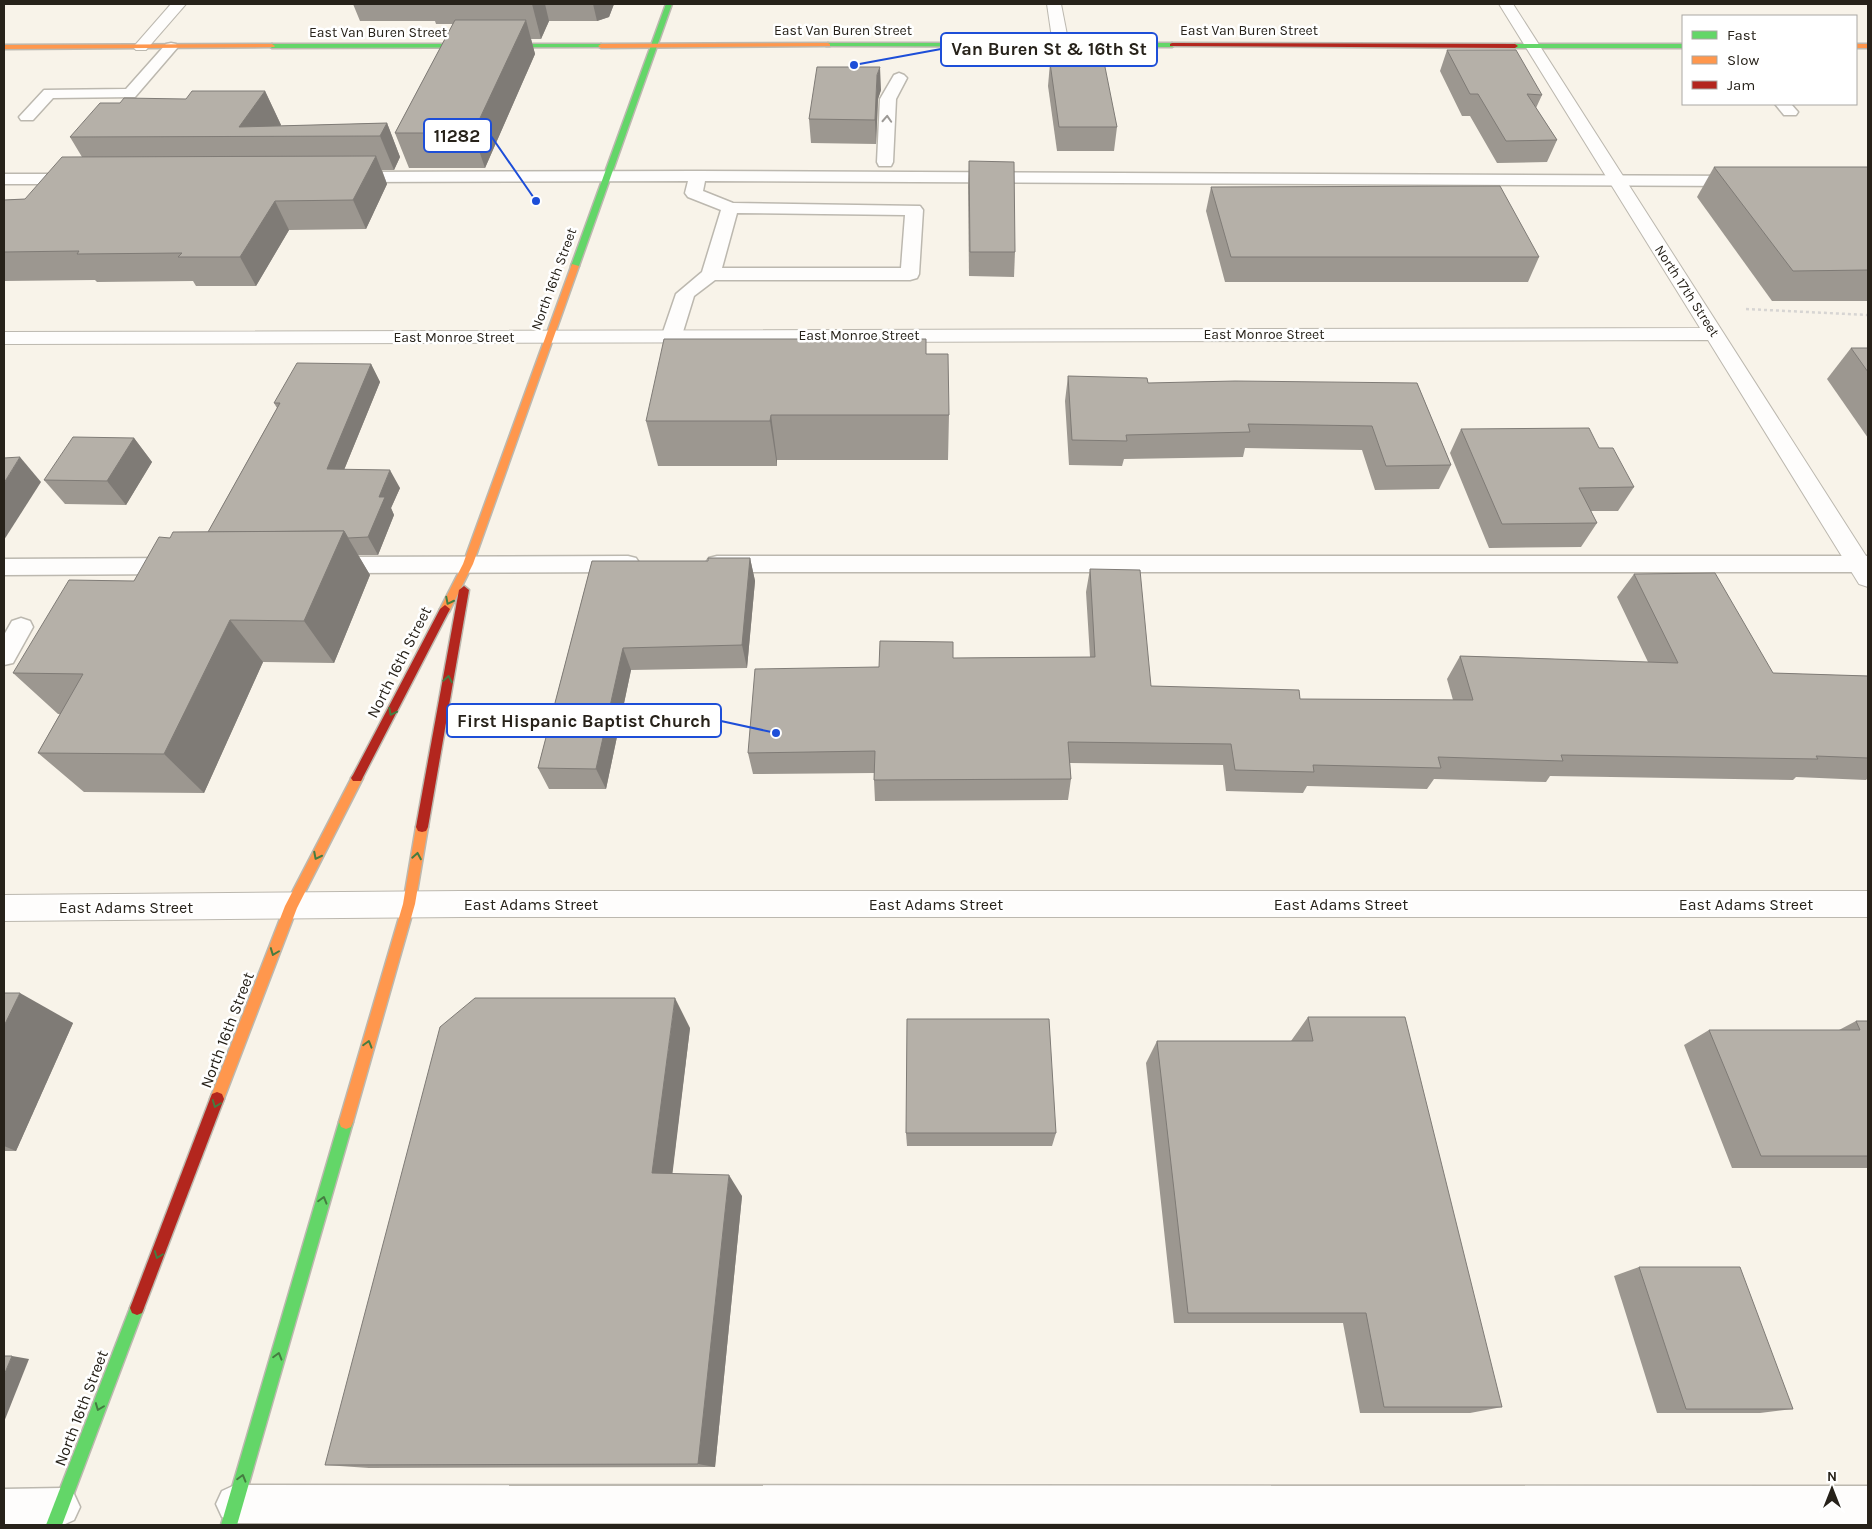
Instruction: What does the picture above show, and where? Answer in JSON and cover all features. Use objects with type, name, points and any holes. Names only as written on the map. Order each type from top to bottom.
[{"type":"main road","name":"North 16th Street","points":[[57,1516],[291,906],[468,564],[669,4]]},
{"type":"main road","name":"East Van Buren Street","points":[[4,47],[1682,46]]},
{"type":"main road","name":"North 16th Street","points":[[232,1515],[409,904],[468,564]]},
{"type":"street","points":[[141,47],[179,4]]},
{"type":"street","points":[[1054,4],[1060,45]]},
{"type":"street","name":"North 17th Street","points":[[1506,4],[1534,46],[1617,182],[1865,569]]},
{"type":"street","name":"East Monroe Street","points":[[4,338],[1715,334]]},
{"type":"street","name":"East Adams Street","points":[[4,908],[409,904],[1868,904]]},
{"type":"lane","points":[[27,116],[49,93],[130,94],[171,47]]},
{"type":"lane","points":[[885,162],[888,100],[899,78]]},
{"type":"lane","points":[[697,176],[694,193],[730,208],[914,210],[910,274],[711,274]]},
{"type":"lane","points":[[329,177],[697,176],[1617,182],[1759,181]]},
{"type":"lane","points":[[4,179],[92,179]]},
{"type":"lane","points":[[672,335],[685,294],[711,274],[730,208]]},
{"type":"lane","points":[[312,565],[645,564]]},
{"type":"lane","points":[[695,564],[1865,569]]},
{"type":"lane","points":[[4,567],[202,566]]},
{"type":"lane","points":[[4,656],[21,627]]},
{"type":"lane","points":[[232,1515],[1868,1505]]},
{"type":"lane","points":[[4,1508],[57,1516]]},
{"type":"path","points":[[1746,309],[1868,314]]},
{"type":"building","points":[[455,20],[526,20],[473,133],[395,133]]},
{"type":"building","points":[[1447,50],[1516,50],[1542,95],[1527,94],[1557,140],[1506,141],[1478,94],[1470,94]]},
{"type":"building","points":[[1104,62],[1117,127],[1059,127],[1050,63]]},
{"type":"building","points":[[817,67],[880,67],[877,75],[875,120],[809,119]]},
{"type":"building","points":[[192,91],[265,91],[239,127],[387,123],[380,136],[70,137],[100,103],[120,103],[124,98],[186,99]]},
{"type":"building","points":[[376,156],[353,200],[275,201],[240,257],[178,257],[182,253],[77,254],[79,251],[4,252],[4,200],[25,199],[62,157]]},
{"type":"building","points":[[969,161],[1014,162],[1015,252],[970,252]]},
{"type":"building","points":[[1714,167],[1868,167],[1868,270],[1793,271]]},
{"type":"building","points":[[1500,186],[1539,257],[1231,257],[1211,187]]},
{"type":"building","points":[[664,339],[926,339],[926,354],[948,354],[949,415],[771,415],[770,421],[646,421]]},
{"type":"building","points":[[1851,348],[1868,348],[1868,372]]},
{"type":"building","points":[[297,363],[371,364],[327,469],[390,470],[379,497],[385,497],[368,537],[348,538],[344,531],[208,532],[280,403],[274,403]]},
{"type":"building","points":[[1068,376],[1147,378],[1148,383],[1235,381],[1417,383],[1451,465],[1386,466],[1372,426],[1248,424],[1250,432],[1126,435],[1127,441],[1072,440]]},
{"type":"building","points":[[1589,428],[1599,448],[1613,448],[1634,487],[1579,488],[1597,523],[1502,524],[1461,429]]},
{"type":"building","points":[[73,437],[134,438],[107,481],[44,480]]},
{"type":"building","points":[[20,457],[4,483],[4,458]]},
{"type":"building","points":[[344,531],[304,621],[230,620],[164,754],[38,753],[83,674],[13,673],[69,580],[134,581],[159,537],[170,538],[173,532]]},
{"type":"building","points":[[708,558],[750,558],[742,645],[623,648],[596,769],[538,768],[592,561],[708,561]]},
{"type":"building","points":[[1090,569],[1140,570],[1151,686],[1299,690],[1300,699],[1473,700],[1460,656],[1678,663],[1634,574],[1715,573],[1773,673],[1868,676],[1868,758],[1561,755],[1563,761],[1438,757],[1441,768],[1313,765],[1314,772],[1235,770],[1231,744],[1068,742],[1071,779],[874,780],[875,751],[748,753],[755,669],[879,667],[880,641],[953,642],[953,658],[1095,657]]},
{"type":"building","points":[[4,993],[20,993],[4,1026]]},
{"type":"building","points":[[475,998],[675,998],[652,1173],[729,1175],[698,1464],[325,1465],[440,1027]]},
{"type":"building","points":[[1308,1017],[1405,1017],[1502,1407],[1384,1407],[1366,1313],[1188,1313],[1157,1041],[1313,1041]]},
{"type":"building","points":[[907,1019],[1049,1019],[1056,1133],[906,1133]]},
{"type":"building","points":[[1856,1021],[1868,1021],[1868,1156],[1761,1156],[1709,1030],[1860,1030]]},
{"type":"building","points":[[1639,1267],[1740,1267],[1793,1409],[1686,1409]]},
{"type":"building","points":[[4,1356],[12,1356],[4,1375]]},
{"type":"traffic: fast","points":[[575,266],[669,4]]},
{"type":"traffic: fast","points":[[828,45],[1172,45]]},
{"type":"traffic: fast","points":[[272,46],[601,46]]},
{"type":"traffic: fast","points":[[1515,46],[1682,46]]},
{"type":"traffic: fast","points":[[229,1525],[346,1122]]},
{"type":"traffic: fast","points":[[54,1525],[137,1308]]},
{"type":"traffic: slow","points":[[601,46],[828,45]]},
{"type":"traffic: slow","points":[[4,47],[272,46]]},
{"type":"traffic: slow","points":[[1857,46],[1868,46]]},
{"type":"traffic: slow","points":[[445,609],[468,564],[575,266]]},
{"type":"traffic: slow","points":[[217,1099],[291,906],[357,778]]},
{"type":"traffic: slow","points":[[346,1122],[409,904],[422,827]]},
{"type":"traffic: jam","points":[[1172,45],[1515,46]]},
{"type":"traffic: jam","points":[[422,827],[464,590]]},
{"type":"traffic: jam","points":[[357,778],[445,609]]},
{"type":"traffic: jam","points":[[137,1308],[217,1099]]},
{"type":"place","name":"Van Buren St & 16th St","points":[[854,65]]},
{"type":"place","name":"11282","points":[[536,201]]},
{"type":"place","name":"First Hispanic Baptist Church","points":[[776,733]]}]
